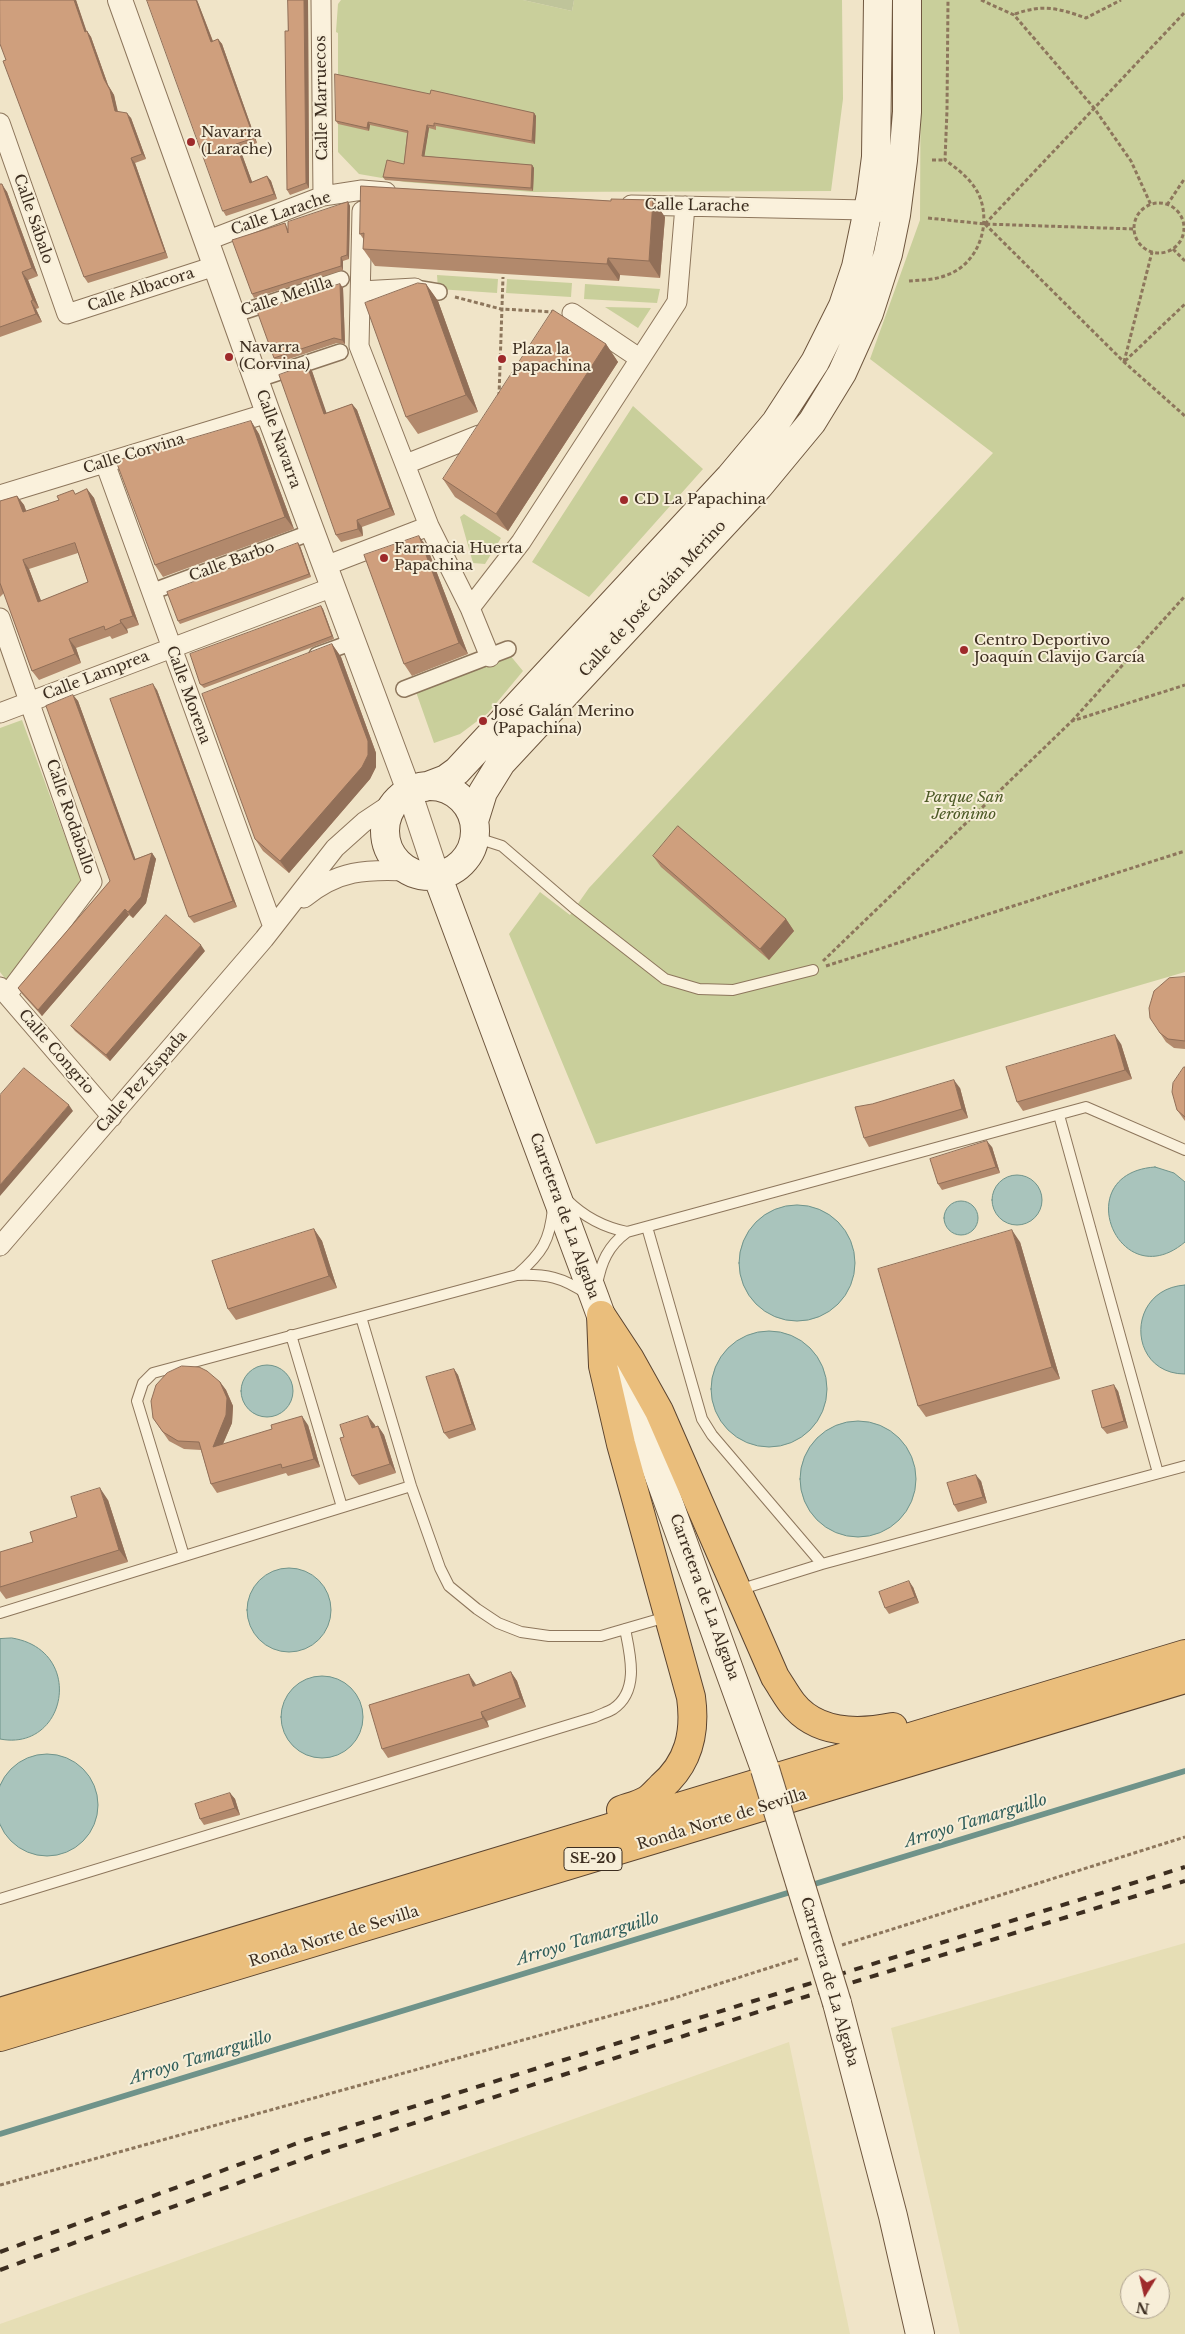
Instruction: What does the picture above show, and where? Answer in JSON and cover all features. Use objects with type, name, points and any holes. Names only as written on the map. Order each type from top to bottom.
[{"type":"highway","points":[[598,1307],[659,1411],[775,1677],[793,1704],[806,1717],[838,1730],[871,1731],[1097,1681]]},
{"type":"highway","points":[[399,1891],[647,1800],[673,1777],[684,1760],[691,1742],[694,1717],[690,1697],[618,1435],[603,1366],[598,1307]]},
{"type":"highway","name":"Ronda Norte de Sevilla","points":[[0,2012],[1185,1654]]},
{"type":"highway","name":"Ronda Norte de Sevilla","points":[[0,2037],[1185,1679]]},
{"type":"main road","name":"Calle de José Galán Merino","points":[[410,793],[446,779],[458,771],[730,477],[776,422],[815,362],[843,306],[856,267],[868,210],[876,157],[878,0]]},
{"type":"main road","name":"Calle de José Galán Merino","points":[[460,933],[457,889],[483,792],[501,763],[759,486],[812,422],[842,373],[869,313],[888,254],[896,215],[907,112],[907,0]]},
{"type":"main road","points":[[434,786],[452,792],[466,804],[472,838],[457,867],[437,875],[428,876],[408,871],[391,855],[386,838],[386,820],[410,793],[434,786]]},
{"type":"main road","name":"Carretera de La Algaba","points":[[437,875],[598,1307],[765,1769],[837,2004],[893,2216],[920,2334]]},
{"type":"street","name":"Calle Navarra","points":[[120,0],[268,413],[410,793],[437,875]]},
{"type":"street","name":"Calle Marruecos","points":[[321,0],[323,196]]},
{"type":"street","name":"Calle Sábalo","points":[[2,136],[67,314]]},
{"type":"street","name":"Calle Larache","points":[[206,241],[323,196],[362,190],[404,193]]},
{"type":"street","points":[[362,190],[352,280],[348,349],[406,464],[429,526],[470,608],[490,657]]},
{"type":"street","name":"Calle Larache","points":[[616,204],[868,210],[896,215]]},
{"type":"street","points":[[470,608],[521,542],[677,302],[685,206]]},
{"type":"street","name":"Calle Albacora","points":[[67,314],[215,266]]},
{"type":"street","points":[[352,280],[438,292]]},
{"type":"street","name":"Calle Melilla","points":[[233,315],[352,280]]},
{"type":"street","points":[[572,313],[639,358]]},
{"type":"street","points":[[256,380],[348,349]]},
{"type":"street","name":"Calle Corvina","points":[[0,495],[268,413]]},
{"type":"street","points":[[406,464],[484,430]]},
{"type":"street","name":"Calle Morena","points":[[105,463],[171,648],[199,701],[277,922]]},
{"type":"street","name":"Calle Lamprea","points":[[0,713],[171,648],[329,577],[429,526]]},
{"type":"street","name":"Calle Barbo","points":[[151,592],[312,532]]},
{"type":"street","name":"Calle Rodaballo","points":[[0,618],[92,882],[4,991]]},
{"type":"street","points":[[308,659],[353,642]]},
{"type":"street","points":[[404,689],[508,649]]},
{"type":"street","name":"Calle Pez Espada","points":[[0,1246],[277,922],[336,848],[364,822],[410,793]]},
{"type":"street","name":"Calle Pez Espada","points":[[277,922],[328,880],[351,872],[376,869],[408,871]]},
{"type":"street","name":"Calle Congrio","points":[[4,991],[112,1117]]},
{"type":"lane","points":[[472,838],[502,846],[574,908],[666,979],[699,989],[733,990],[813,970]]},
{"type":"lane","points":[[598,1307],[600,1268],[607,1251],[614,1241],[627,1232],[1059,1115],[1086,1108],[1185,1150]]},
{"type":"lane","points":[[1059,1115],[1158,1473]]},
{"type":"lane","points":[[554,1189],[575,1209],[589,1218],[606,1227],[627,1232]]},
{"type":"lane","points":[[517,1275],[537,1257],[548,1236],[554,1189]]},
{"type":"lane","points":[[648,1226],[702,1419],[712,1436],[822,1564]]},
{"type":"lane","points":[[184,1556],[137,1401],[144,1382],[153,1373],[517,1275],[540,1274],[557,1277],[598,1307]]},
{"type":"lane","points":[[361,1317],[411,1486],[440,1568],[449,1586],[477,1609],[512,1629],[540,1635],[601,1636],[656,1620]]},
{"type":"lane","points":[[291,1335],[342,1507]]},
{"type":"lane","points":[[745,1588],[822,1564],[1185,1466]]},
{"type":"lane","points":[[0,1613],[411,1486]]},
{"type":"lane","points":[[0,1899],[596,1717],[614,1709],[623,1700],[630,1686],[631,1662],[625,1629]]},
{"type":"path","points":[[945,160],[948,110],[948,0]]},
{"type":"path","points":[[981,0],[1014,15],[1094,108],[1131,161],[1151,205]]},
{"type":"path","points":[[1014,15],[1033,8],[1062,9],[1086,18],[1121,0]]},
{"type":"path","points":[[985,224],[1185,12]]},
{"type":"path","points":[[909,281],[931,279],[956,270],[974,254],[985,224],[979,195],[964,174],[945,160],[932,160]]},
{"type":"path","points":[[1167,205],[1185,178]]},
{"type":"path","points":[[1151,205],[1167,205],[1178,212],[1184,224],[1182,238],[1173,249],[1162,253],[1152,252],[1139,243],[1134,229],[1138,215],[1151,205]]},
{"type":"path","points":[[928,218],[985,224],[1134,229]]},
{"type":"path","points":[[985,224],[1124,362],[1185,416]]},
{"type":"path","points":[[1173,249],[1185,261]]},
{"type":"path","points":[[1124,362],[1152,252]]},
{"type":"path","points":[[484,430],[498,412],[503,277]]},
{"type":"path","points":[[438,292],[502,310],[572,313]]},
{"type":"path","points":[[1124,362],[1185,304]]},
{"type":"path","points":[[813,970],[1072,721],[1185,596]]},
{"type":"path","points":[[1072,721],[1185,685]]},
{"type":"path","points":[[813,970],[1185,851]]},
{"type":"path","points":[[833,1948],[1185,1838]]},
{"type":"path","points":[[0,2185],[671,1999],[804,1957]]},
{"type":"shaded area","points":[[1185,1943],[1185,2334],[960,2334],[891,2028]]},
{"type":"shaded area","points":[[789,2042],[850,2334],[0,2334],[0,2324]]},
{"type":"green space","points":[[341,0],[523,0],[572,11],[574,0],[842,0],[843,99],[831,191],[533,192],[405,182],[359,174],[338,152],[338,33],[336,32],[338,4]]},
{"type":"green space","points":[[523,0],[574,0],[572,11]]},
{"type":"green space","name":"Parque San Jerónimo","points":[[921,0],[1185,0],[1185,972],[596,1144],[509,934],[540,892],[570,915],[589,888],[993,453],[870,359],[920,220]]},
{"type":"green space","points":[[437,275],[498,279],[497,293],[438,289]]},
{"type":"green space","points":[[507,279],[572,283],[571,297],[506,293]]},
{"type":"green space","points":[[585,284],[660,289],[657,303],[584,299]]},
{"type":"green space","points":[[605,307],[651,308],[638,328]]},
{"type":"green space","name":"CD La Papachina","points":[[633,406],[703,469],[589,597],[532,562]]},
{"type":"green space","points":[[464,514],[501,538],[485,564],[473,563],[460,517]]},
{"type":"green space","points":[[509,654],[523,671],[488,713],[460,734],[434,743],[415,689]]},
{"type":"green space","points":[[22,720],[81,880],[7,981],[0,972],[0,728]]},
{"type":"water","points":[[1155,1167],[1174,1173],[1185,1182],[1185,1242],[1161,1255],[1140,1255],[1123,1244],[1112,1228],[1108,1208],[1113,1189],[1128,1174]]},
{"type":"water","points":[[1017,1175],[1027,1177],[1035,1182],[1040,1190],[1042,1200],[1040,1210],[1035,1218],[1027,1223],[1017,1225],[1007,1223],[999,1218],[994,1210],[992,1200],[994,1190],[999,1182],[1007,1177]]},
{"type":"water","points":[[961,1201],[968,1202],[973,1206],[977,1211],[977,1225],[973,1230],[968,1234],[961,1235],[954,1234],[949,1230],[945,1225],[944,1218],[945,1211],[949,1206],[954,1202]]},
{"type":"water","points":[[797,1205],[819,1209],[829,1214],[838,1222],[846,1231],[851,1241],[855,1263],[851,1285],[846,1295],[838,1304],[829,1312],[819,1317],[797,1321],[775,1317],[765,1312],[756,1304],[748,1295],[743,1285],[739,1263],[743,1241],[748,1231],[756,1222],[765,1214],[775,1209]]},
{"type":"water","points":[[1185,1285],[1185,1374],[1166,1370],[1152,1361],[1144,1347],[1141,1331],[1143,1315],[1152,1301],[1165,1290]]},
{"type":"water","points":[[769,1331],[791,1335],[801,1340],[810,1348],[818,1357],[823,1367],[827,1389],[823,1411],[818,1421],[810,1430],[801,1438],[791,1443],[769,1447],[747,1443],[737,1438],[728,1430],[720,1421],[715,1411],[711,1389],[715,1367],[720,1357],[728,1348],[737,1340],[747,1335]]},
{"type":"water","points":[[262,1365],[272,1365],[286,1372],[293,1386],[293,1396],[286,1410],[272,1417],[262,1417],[252,1413],[245,1406],[241,1396],[241,1386],[245,1376],[252,1369]]},
{"type":"water","points":[[858,1421],[880,1425],[890,1430],[899,1438],[907,1447],[912,1457],[916,1479],[912,1501],[907,1511],[899,1520],[890,1528],[880,1533],[858,1537],[836,1533],[826,1528],[817,1520],[809,1511],[804,1501],[800,1479],[804,1457],[809,1447],[817,1438],[826,1430],[836,1425]]},
{"type":"water","points":[[289,1568],[312,1575],[324,1587],[331,1610],[324,1633],[312,1645],[289,1652],[266,1645],[254,1633],[247,1610],[254,1587],[266,1575]]},
{"type":"water","points":[[12,1638],[35,1646],[51,1661],[58,1679],[59,1698],[53,1716],[41,1730],[23,1739],[0,1739],[0,1639]]},
{"type":"water","points":[[314,1676],[330,1676],[345,1682],[357,1694],[363,1709],[363,1725],[357,1740],[345,1752],[330,1758],[314,1758],[299,1752],[287,1740],[281,1725],[281,1709],[287,1694],[299,1682]]},
{"type":"water","points":[[47,1754],[66,1758],[83,1769],[94,1786],[98,1805],[94,1824],[83,1841],[66,1852],[47,1856],[28,1852],[11,1841],[0,1824],[-4,1805],[0,1786],[11,1769],[28,1758]]},
{"type":"building","points":[[0,0],[74,0],[85,32],[87,31],[104,79],[110,90],[115,111],[127,113],[142,154],[131,158],[165,252],[84,277],[3,61],[6,60],[0,44]]},
{"type":"building","points":[[147,0],[196,0],[211,42],[218,39],[254,138],[236,144],[250,183],[267,176],[274,194],[223,211]]},
{"type":"building","points":[[288,0],[304,0],[306,183],[287,190],[285,31],[288,31]]},
{"type":"building","points":[[335,74],[430,94],[431,90],[534,113],[532,141],[434,123],[434,126],[427,125],[422,156],[532,165],[531,188],[383,177],[387,160],[404,164],[408,131],[368,122],[367,128],[336,121]]},
{"type":"building","points":[[0,184],[2,184],[32,268],[22,272],[33,300],[31,301],[36,314],[0,327]]},
{"type":"building","points":[[361,186],[611,201],[611,199],[653,200],[649,261],[608,258],[607,264],[363,249],[364,233],[360,234]]},
{"type":"building","points":[[348,202],[347,255],[341,257],[341,266],[252,294],[232,240],[285,223],[288,233],[288,222]]},
{"type":"building","points":[[418,283],[426,284],[466,395],[406,417],[365,303]]},
{"type":"building","points":[[340,284],[342,340],[334,338],[274,358],[257,311]]},
{"type":"building","points":[[553,310],[606,344],[496,514],[443,479]]},
{"type":"building","points":[[307,365],[324,414],[352,404],[390,508],[357,520],[358,529],[336,535],[279,375]]},
{"type":"building","points":[[251,421],[285,517],[155,565],[116,461]]},
{"type":"building","points":[[87,489],[133,616],[120,620],[121,623],[105,630],[104,626],[69,639],[75,654],[32,671],[0,583],[0,501],[17,496],[23,512],[59,500],[57,496],[73,490],[75,494]],"holes":[[[75,543],[88,582],[38,602],[23,560]]]},
{"type":"building","points":[[419,536],[459,643],[404,664],[364,555]]},
{"type":"building","points":[[298,543],[309,574],[178,621],[167,592]]},
{"type":"building","points":[[321,606],[332,636],[202,685],[200,684],[190,654]]},
{"type":"building","points":[[332,644],[368,741],[368,755],[362,767],[280,861],[255,839],[202,694]]},
{"type":"building","points":[[153,684],[233,901],[189,917],[110,699]]},
{"type":"building","points":[[73,695],[134,860],[152,853],[141,897],[128,912],[125,909],[38,1010],[18,988],[110,881],[46,706]]},
{"type":"building","points":[[678,826],[786,919],[760,949],[653,856]]},
{"type":"building","points":[[166,915],[201,945],[106,1055],[71,1026]]},
{"type":"building","points":[[1185,977],[1185,1041],[1168,1039],[1160,1033],[1150,1018],[1149,1008],[1154,991],[1169,978]]},
{"type":"building","points":[[1115,1035],[1125,1070],[1017,1102],[1006,1067]]},
{"type":"building","points":[[1184,1067],[1185,1117],[1177,1110],[1172,1092],[1173,1083]]},
{"type":"building","points":[[24,1068],[69,1105],[0,1185],[0,1095]]},
{"type":"building","points":[[954,1080],[962,1109],[864,1138],[855,1107],[872,1104]]},
{"type":"building","points":[[987,1141],[996,1167],[938,1184],[930,1159]]},
{"type":"building","points":[[314,1229],[329,1276],[228,1309],[212,1261]]},
{"type":"building","points":[[1012,1230],[1052,1367],[918,1406],[878,1269]]},
{"type":"building","points":[[182,1366],[199,1367],[207,1371],[220,1382],[227,1398],[226,1415],[213,1447],[272,1429],[271,1425],[302,1416],[314,1459],[282,1468],[281,1464],[211,1484],[199,1442],[178,1441],[163,1432],[153,1418],[151,1401],[156,1385],[167,1373]]},
{"type":"building","points":[[454,1369],[472,1424],[444,1433],[426,1377]]},
{"type":"building","points":[[1114,1385],[1124,1421],[1102,1428],[1092,1391]]},
{"type":"building","points":[[368,1416],[372,1428],[378,1426],[390,1464],[352,1476],[340,1438],[344,1437],[340,1425]]},
{"type":"building","points":[[976,1475],[983,1497],[954,1505],[947,1483]]},
{"type":"building","points":[[100,1488],[119,1550],[0,1587],[0,1552],[33,1542],[30,1532],[77,1517],[71,1497]]},
{"type":"building","points":[[909,1581],[915,1597],[885,1608],[879,1592]]},
{"type":"building","points":[[511,1672],[520,1698],[481,1712],[483,1718],[382,1749],[369,1705],[469,1674],[473,1686]]},
{"type":"building","points":[[230,1793],[235,1808],[200,1819],[195,1804]]},
{"type":"waterway","name":"Arroyo Tamarguillo","points":[[808,1886],[1185,1771]]},
{"type":"waterway","name":"Arroyo Tamarguillo","points":[[0,2134],[794,1891]]},
{"type":"railway","points":[[0,2252],[306,2140],[1185,1867]]},
{"type":"railway","points":[[0,2270],[312,2156],[798,1999],[1185,1881]]},
{"type":"place","name":"Navarra (Larache)","points":[[191,142]]},
{"type":"place","name":"Navarra (Corvina)","points":[[229,357]]},
{"type":"place","name":"Plaza la papachina","points":[[502,359]]},
{"type":"place","name":"CD La Papachina","points":[[624,500]]},
{"type":"place","name":"Farmacia Huerta Papachina","points":[[384,558]]},
{"type":"place","name":"Centro Deportivo Joaquín Clavijo García","points":[[964,650]]},
{"type":"place","name":"José Galán Merino (Papachina)","points":[[483,721]]}]
